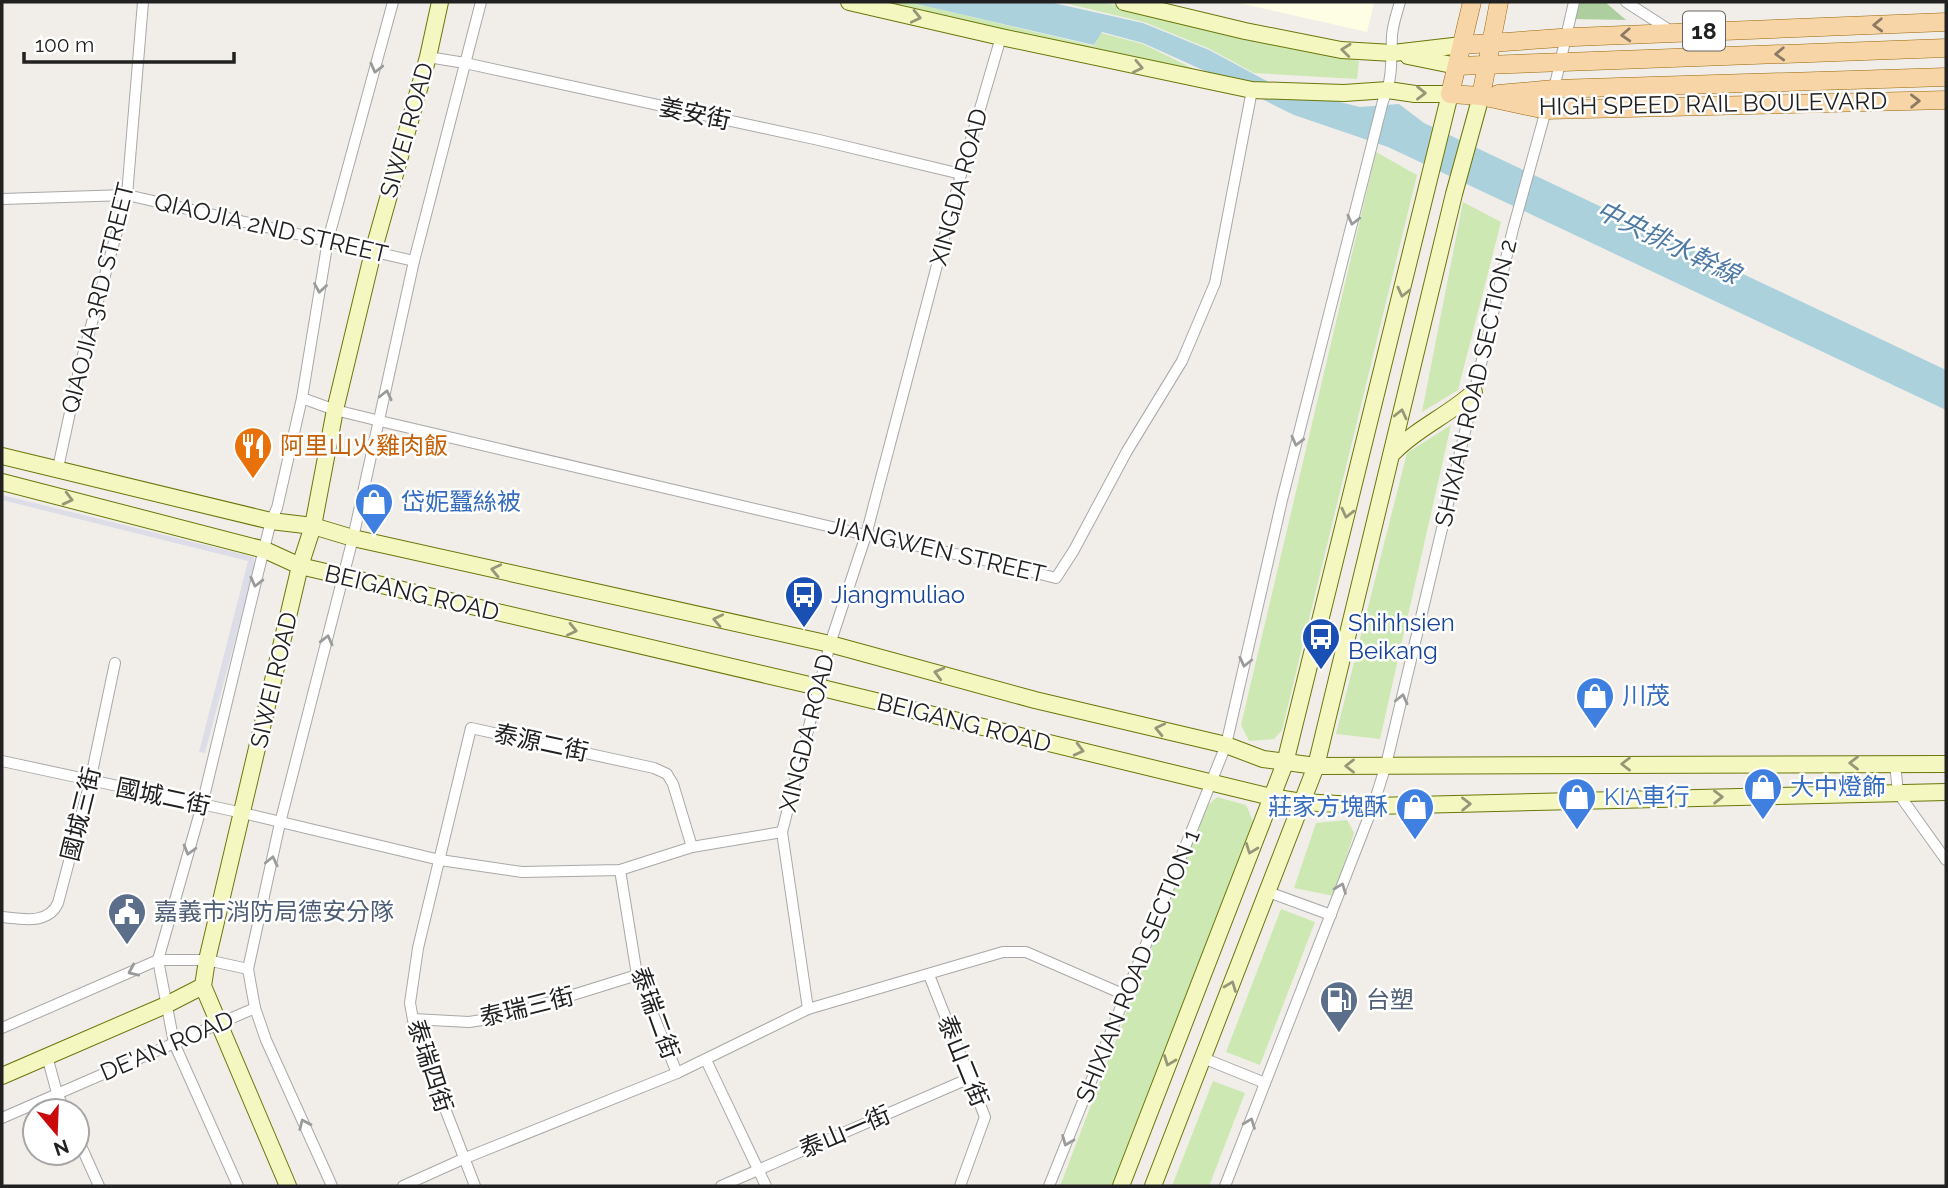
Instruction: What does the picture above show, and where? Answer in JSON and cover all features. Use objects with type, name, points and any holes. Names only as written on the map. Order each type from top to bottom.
[{"type":"main road","points":[[1450,93],[1472,2]]},
{"type":"main road","points":[[1480,96],[1499,2]]},
{"type":"main road","name":"HIGH SPEED RAIL BOULEVARD","points":[[1462,45],[1564,38],[1946,22]]},
{"type":"main road","name":"HIGH SPEED RAIL BOULEVARD","points":[[1457,66],[1946,48]]},
{"type":"main road","name":"HIGH SPEED RAIL BOULEVARD","points":[[1480,96],[1554,89],[1946,77]]},
{"type":"main road","name":"HIGH SPEED RAIL BOULEVARD","points":[[1450,93],[1480,96],[1546,110],[1946,100]]},
{"type":"street","name":"QIAOJIA 3RD STREET","points":[[58,468],[80,366],[127,195],[143,2]]},
{"type":"street","name":"SIWEI ROAD","points":[[238,1186],[174,1043],[158,960],[202,805],[271,521],[277,508],[302,398],[328,240],[393,2]]},
{"type":"street","name":"SIWEI ROAD","points":[[203,986],[300,566],[313,526],[335,410],[373,252],[428,57],[440,2]]},
{"type":"street","name":"SIWEI ROAD","points":[[332,1186],[267,1040],[255,1008],[247,969],[280,823],[344,577],[414,261],[481,2]]},
{"type":"street","name":"HIGH SPEED RAIL BOULEVARD","points":[[849,2],[1252,90],[1385,96],[1450,93]]},
{"type":"street","name":"HIGH SPEED RAIL BOULEVARD","points":[[1124,2],[1329,48],[1393,53],[1457,66]]},
{"type":"street","points":[[1226,745],[1282,500],[1385,96],[1393,53],[1392,34],[1400,2]]},
{"type":"street","name":"SHIXIAN ROAD SECTION 2","points":[[1386,765],[1513,229],[1554,89],[1574,2]]},
{"type":"street","points":[[1626,2],[1673,33]]},
{"type":"street","name":"XINGDA ROAD","points":[[807,1009],[782,832],[818,687],[866,535],[961,174],[1002,37]]},
{"type":"street","name":"HIGH SPEED RAIL BOULEVARD","points":[[1393,53],[1462,45]]},
{"type":"street","name":"姜安街","points":[[428,57],[819,140],[961,174]]},
{"type":"street","name":"JIANGWEN STREET","points":[[302,398],[335,410],[380,421],[866,535],[993,562],[1056,579],[1182,360],[1215,283],[1252,90]]},
{"type":"street","points":[[1121,1186],[1285,763],[1450,93]]},
{"type":"street","points":[[1153,1186],[1316,766],[1480,96]]},
{"type":"street","name":"QIAOJIA 2ND STREET","points":[[2,199],[127,195],[414,261]]},
{"type":"street","points":[[1392,454],[1407,438],[1474,393]]},
{"type":"street","name":"BEIGANG ROAD","points":[[2,456],[271,521],[313,526],[353,538],[830,644],[1035,700],[1226,745],[1263,759],[1285,763],[1316,766],[1946,764]]},
{"type":"street","name":"BEIGANG ROAD","points":[[2,482],[265,550],[300,566],[344,577],[818,687],[1271,797],[1302,802],[1373,806],[1946,792]]},
{"type":"street","name":"國城三街","points":[[2,917],[33,919],[45,917],[54,911],[90,782],[115,663]]},
{"type":"street","name":"泰源二街","points":[[440,860],[471,728],[654,768],[667,774],[673,784],[692,848]]},
{"type":"street","name":"SHIXIAN ROAD SECTION 1","points":[[1049,1186],[1226,745]]},
{"type":"street","name":"國城二街","points":[[2,761],[243,813],[440,860],[522,872],[620,870],[692,848],[782,832]]},
{"type":"street","points":[[1895,763],[1898,793],[1946,860]]},
{"type":"street","points":[[1225,1186],[1373,806],[1386,765]]},
{"type":"street","name":"泰瑞四街","points":[[440,860],[418,948],[410,1003],[415,1031],[475,1186]]},
{"type":"street","name":"泰瑞二街","points":[[620,870],[637,975],[677,1073]]},
{"type":"street","points":[[1268,891],[1331,915]]},
{"type":"street","points":[[402,1186],[677,1073],[807,1009],[1003,952],[1026,952],[1125,995]]},
{"type":"street","points":[[2,1028],[158,960],[207,960],[247,969]]},
{"type":"street","name":"泰瑞三街","points":[[413,1019],[469,1022],[502,1017],[637,975]]},
{"type":"street","name":"泰山二街","points":[[929,975],[985,1117],[960,1186]]},
{"type":"street","points":[[203,986],[288,1186]]},
{"type":"street","name":"DE'AN ROAD","points":[[2,1076],[203,986]]},
{"type":"street","name":"DE'AN ROAD","points":[[2,1118],[255,1008]]},
{"type":"street","points":[[47,1056],[59,1097]]},
{"type":"street","points":[[1203,1058],[1265,1083]]},
{"type":"street","name":"泰瑞二街","points":[[706,1060],[766,1186]]},
{"type":"street","name":"泰山一街","points":[[721,1186],[970,1078]]},
{"type":"street","points":[[90,1167],[99,1186]]},
{"type":"shaded area","points":[[1234,2],[1374,2],[1367,32]]},
{"type":"shaded area","points":[[2,495],[254,557],[255,565],[205,753],[199,752],[248,561],[2,500]]},
{"type":"green space","points":[[881,2],[909,2],[1094,46],[1101,33],[1143,44],[1192,68],[1189,75]]},
{"type":"green space","points":[[1060,2],[1101,2],[1359,61],[1357,79],[1254,73],[1210,49],[1144,22]]},
{"type":"green space","points":[[1579,2],[1605,2],[1626,20],[1574,19]]},
{"type":"green space","points":[[1376,152],[1417,175],[1282,730],[1274,739],[1249,741],[1241,725]]},
{"type":"green space","points":[[1463,202],[1501,222],[1458,390],[1422,412]]},
{"type":"green space","points":[[1451,425],[1380,739],[1336,734],[1407,453]]},
{"type":"green space","points":[[1217,797],[1246,805],[1253,821],[1191,989],[1112,1186],[1060,1186],[1205,808]]},
{"type":"green space","points":[[1347,820],[1354,833],[1334,896],[1294,888],[1316,823]]},
{"type":"green space","points":[[1281,909],[1315,922],[1260,1065],[1226,1052]]},
{"type":"green space","points":[[1213,1081],[1245,1093],[1209,1186],[1172,1186]]},
{"type":"water","name":"中央排水幹線","points":[[908,2],[1049,2],[1143,23],[1209,50],[1276,86],[1360,107],[1399,104],[1424,123],[1946,370],[1946,410],[1388,147],[1294,115],[1143,43],[1102,32],[1094,45]]},
{"type":"place","name":"阿里山火雞肉飯","points":[[253,480]]},
{"type":"place","name":"岱妮蠶絲被","points":[[374,536]]},
{"type":"place","name":"Jiangmuliao","points":[[804,629]]},
{"type":"place","name":"Shihhsien Beikang","points":[[1321,671]]},
{"type":"place","name":"川茂","points":[[1595,730]]},
{"type":"place","name":"大中燈飾","points":[[1763,821]]},
{"type":"place","name":"KIA車行","points":[[1577,831]]},
{"type":"place","name":"莊家方塊酥","points":[[1415,841]]},
{"type":"place","name":"嘉義市消防局德安分隊","points":[[127,946]]},
{"type":"place","name":"台塑","points":[[1339,1034]]}]
